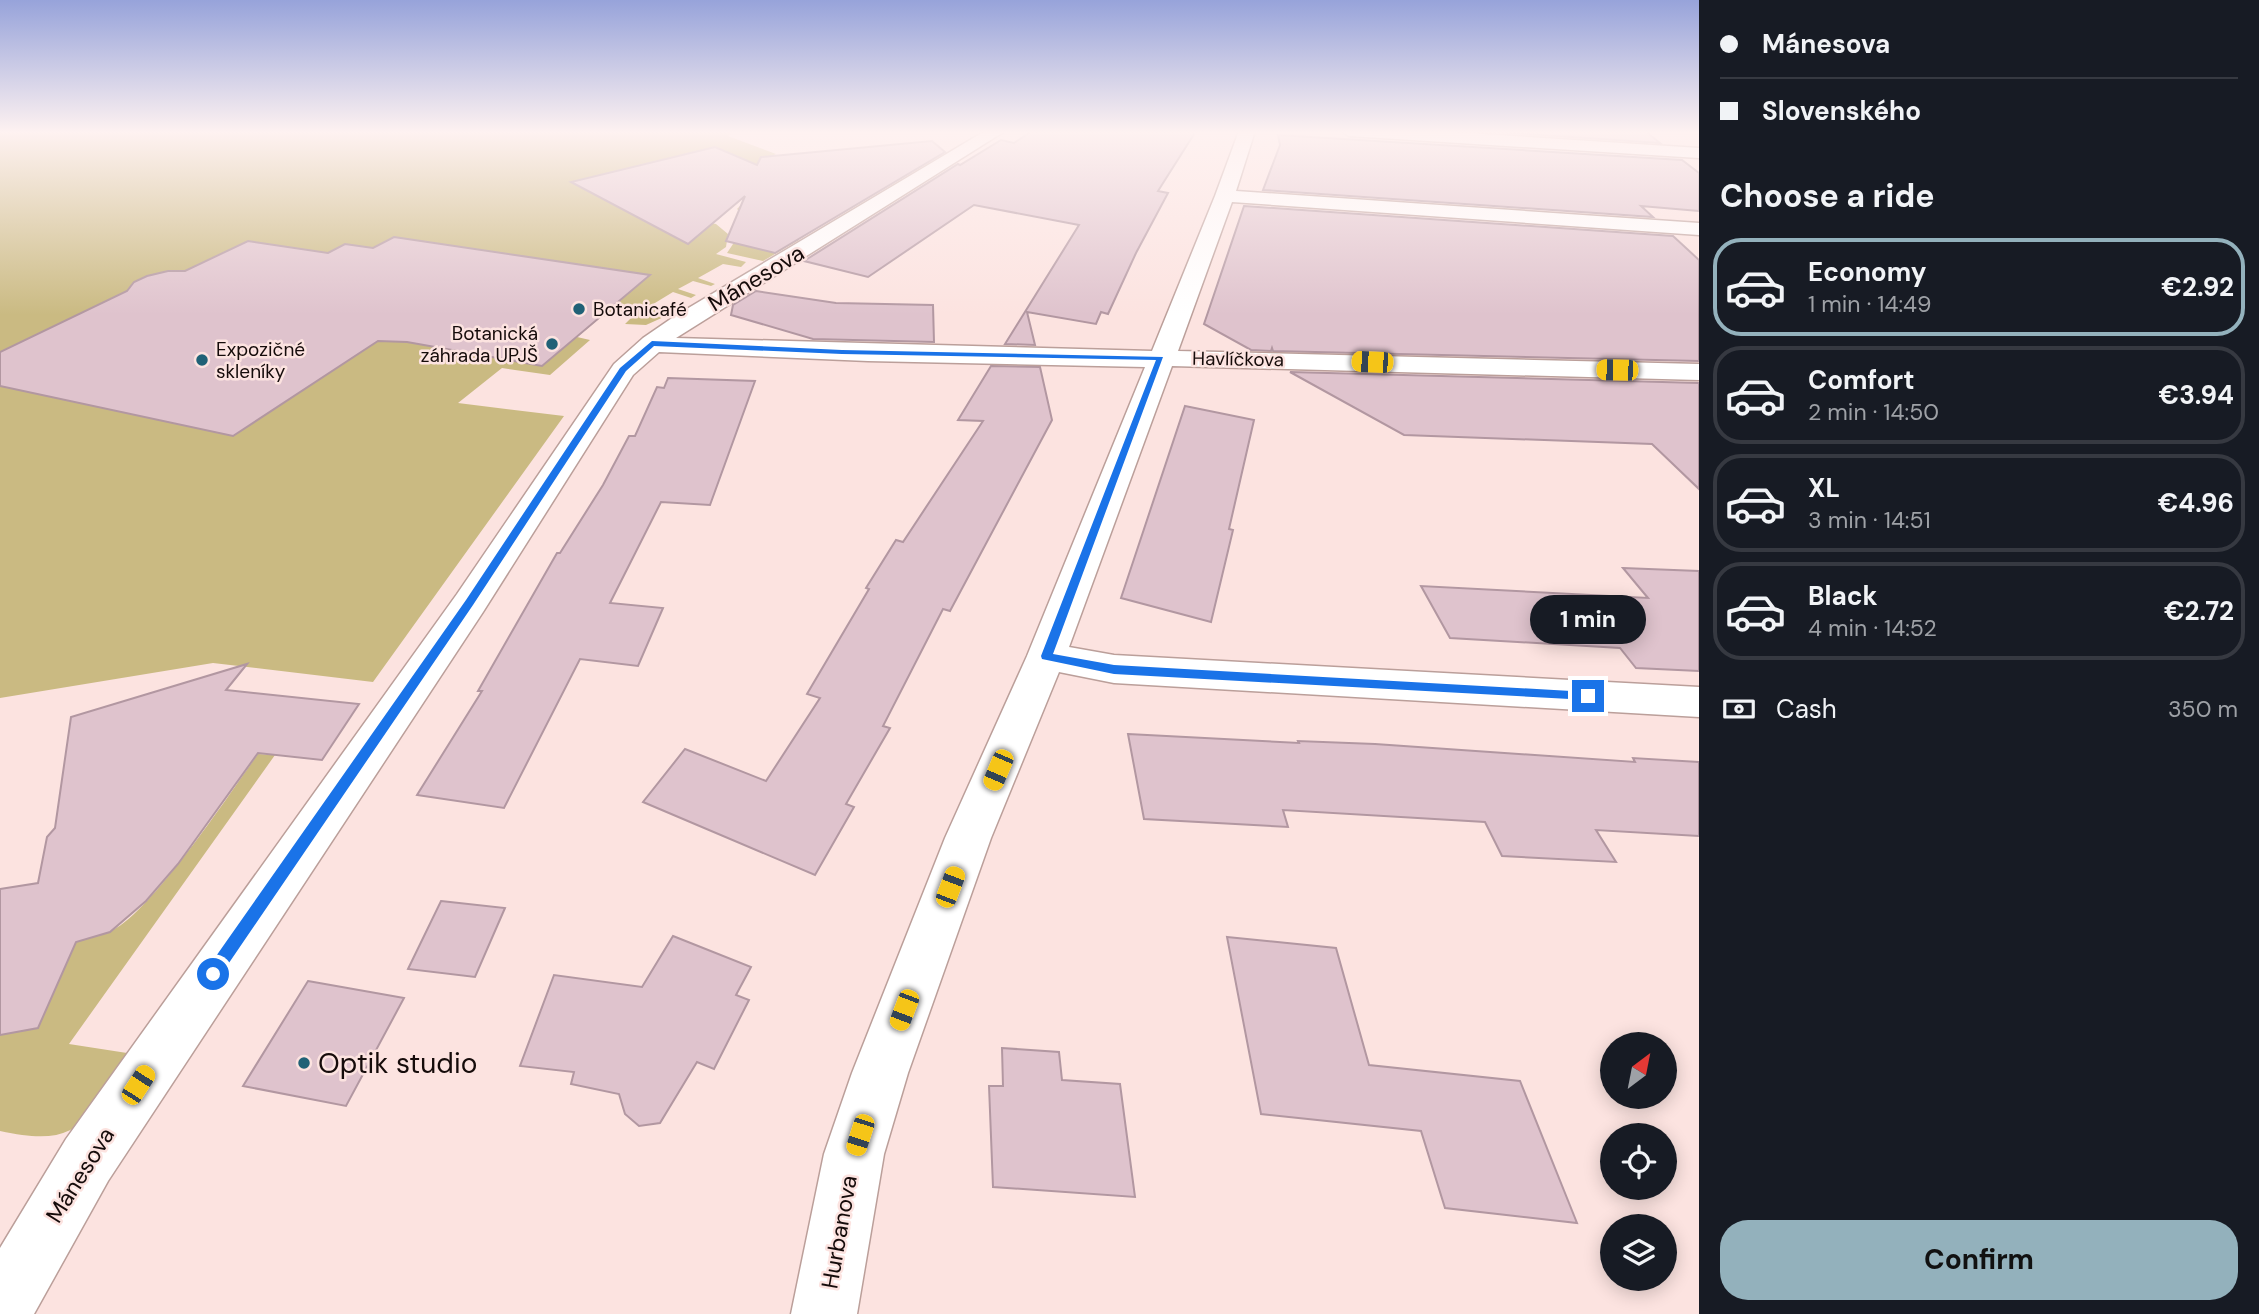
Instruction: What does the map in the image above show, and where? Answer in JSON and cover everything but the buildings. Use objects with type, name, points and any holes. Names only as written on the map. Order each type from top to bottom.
[{"type":"street","name":"Mánesova","points":[[0,1310],[87,1160],[182,1018],[470,603],[623,370],[652,344],[898,192]]},
{"type":"street","name":"Hurbanova","points":[[824,1314],[854,1154],[876,1086],[968,838],[1046,656],[1227,192]]},
{"type":"street","points":[[1225,197],[1699,229]]},
{"type":"street","name":"Havlíčkova","points":[[652,344],[842,352],[1699,372]]},
{"type":"street","points":[[1046,656],[1114,669],[1699,702]]},
{"type":"shaded area","points":[[0,192],[722,192],[706,222],[716,224],[728,234],[726,247],[716,254],[746,262],[741,267],[723,264],[698,278],[715,284],[711,286],[693,281],[678,289],[696,295],[691,298],[673,292],[650,306],[667,312],[666,316],[646,325],[625,324],[634,315],[627,311],[601,317],[577,337],[590,340],[550,375],[502,368],[458,403],[564,416],[373,682],[213,663],[0,698]]},
{"type":"shaded area","points":[[741,205],[768,225],[799,240],[763,261],[727,253],[749,220],[737,209]]},
{"type":"shaded area","points":[[258,754],[275,755],[69,1044],[127,1053],[103,1095],[81,1123],[67,1132],[50,1136],[28,1136],[0,1131],[0,1035],[38,1028],[77,939],[109,932],[145,903],[188,852]]},
{"type":"place","name":"Botanicafé","points":[[579,309]]},
{"type":"place","name":"Botanická záhrada UPJŠ","points":[[552,344]]},
{"type":"place","name":"Expozičné skleníky","points":[[202,360]]},
{"type":"place","name":"Optik studio","points":[[304,1063]]},
{"type":"route","points":[[213,974],[470,603],[623,370],[652,344],[842,352],[1160,358],[1046,656],[1114,669],[1588,696]]}]
